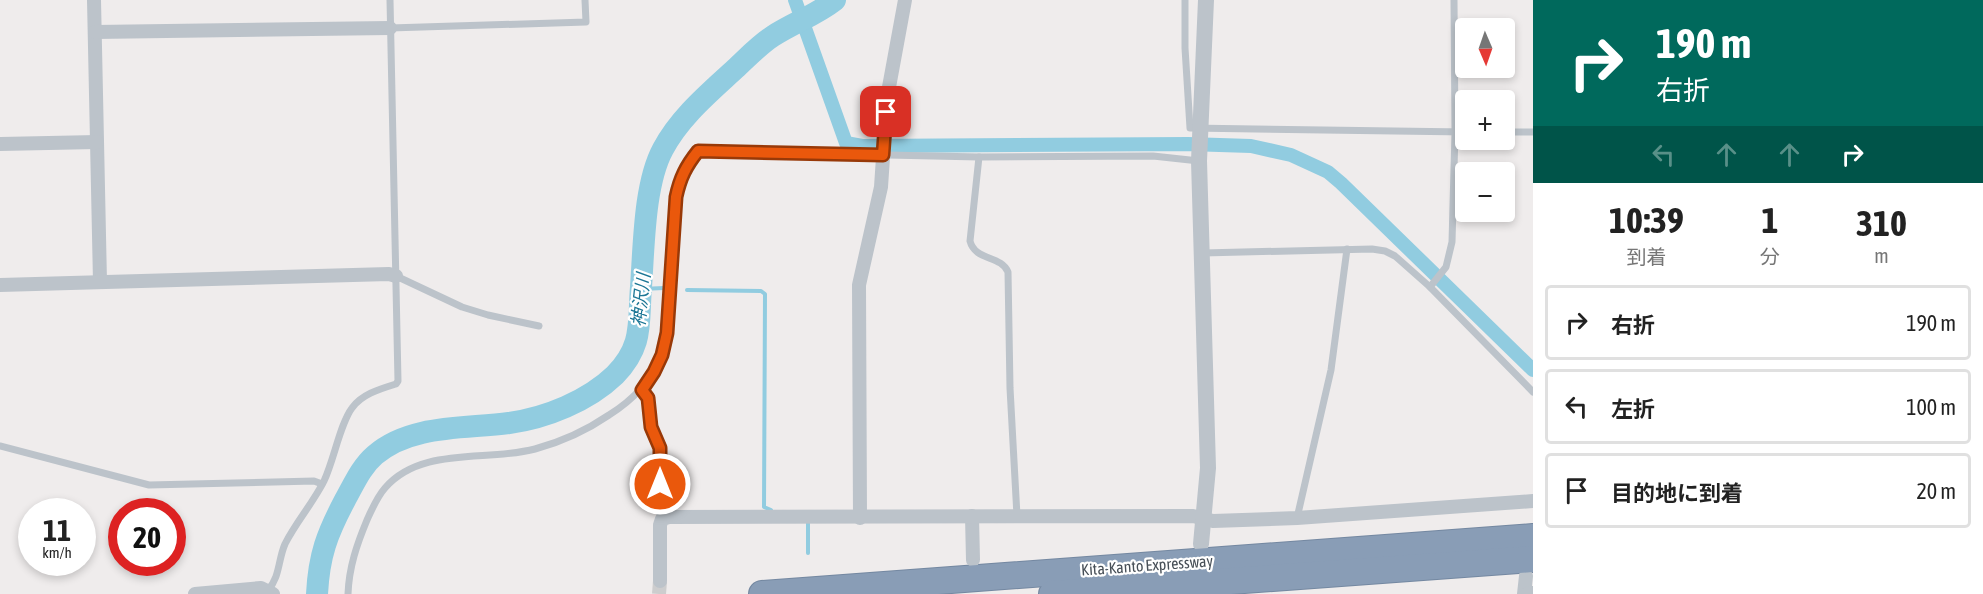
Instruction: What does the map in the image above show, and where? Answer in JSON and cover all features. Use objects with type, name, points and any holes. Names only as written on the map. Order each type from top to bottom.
[{"type":"highway","name":"Kita-Kanto Expressway","points":[[762,594],[1533,537]]},
{"type":"highway","name":"Kita-Kanto Expressway","points":[[1052,594],[1530,567]]},
{"type":"street","points":[[94,0],[100,282]]},
{"type":"street","points":[[860,518],[860,285],[881,188],[889,84],[905,0]]},
{"type":"street","points":[[1201,544],[1208,468],[1199,158],[1206,0]]},
{"type":"street","points":[[95,32],[390,28]]},
{"type":"street","points":[[0,144],[97,142]]},
{"type":"street","points":[[0,285],[389,274],[396,276]]},
{"type":"street","points":[[660,581],[660,525],[662,519],[669,518],[1193,516],[1213,521],[1297,519],[1533,501]]},
{"type":"street","points":[[972,516],[973,560]]},
{"type":"street","points":[[1530,567],[1526,594],[1533,594]]},
{"type":"street","points":[[195,594],[261,588],[270,592]]},
{"type":"lane","points":[[270,592],[275,582],[285,543],[332,464],[352,407],[370,393],[396,384],[398,381],[390,0]]},
{"type":"lane","points":[[390,28],[585,22],[585,0]]},
{"type":"lane","points":[[1185,0],[1185,48],[1190,128],[1200,133],[1455,132]]},
{"type":"lane","points":[[1432,284],[1443,272],[1452,242],[1455,132],[1454,0]]},
{"type":"lane","points":[[1515,132],[1533,132]]},
{"type":"lane","points":[[348,594],[350,568],[358,539],[380,495],[405,472],[431,463],[534,449],[570,437],[608,417],[642,390],[654,372],[665,343],[676,197],[679,181],[686,166],[698,151],[883,148],[978,157],[1199,158]]},
{"type":"lane","points":[[978,157],[970,241],[977,252],[1003,264],[1008,272],[1010,388],[1017,516]]},
{"type":"lane","points":[[1297,519],[1331,370],[1347,249]]},
{"type":"lane","points":[[1200,253],[1347,249],[1385,251],[1432,284],[1533,392]]},
{"type":"lane","points":[[396,276],[462,307],[539,326]]},
{"type":"lane","points":[[642,390],[648,398],[651,427],[660,448],[660,515],[662,519]]},
{"type":"lane","points":[[0,446],[149,484],[314,482],[322,484]]},
{"type":"waterway","points":[[795,0],[846,143],[862,146],[1188,144],[1251,146],[1291,155],[1328,172],[1341,183],[1533,370]]},
{"type":"waterway","name":"神沢川","points":[[317,594],[322,556],[329,534],[358,476],[375,455],[389,445],[422,433],[509,423],[537,417],[566,407],[592,393],[615,375],[631,354],[638,333],[648,197],[657,163],[670,137],[696,106],[758,47],[835,0]]},
{"type":"waterway","points":[[641,289],[664,288]]},
{"type":"waterway","points":[[687,290],[761,291],[765,294],[764,507],[771,510]]},
{"type":"waterway","points":[[808,521],[808,553]]},
{"type":"tunnel","points":[[659,594],[660,581]]},
{"type":"route","points":[[660,484],[660,448],[651,427],[648,398],[642,390],[662,355],[667,333],[676,197],[679,181],[686,166],[698,151],[883,155],[886,112]]}]
